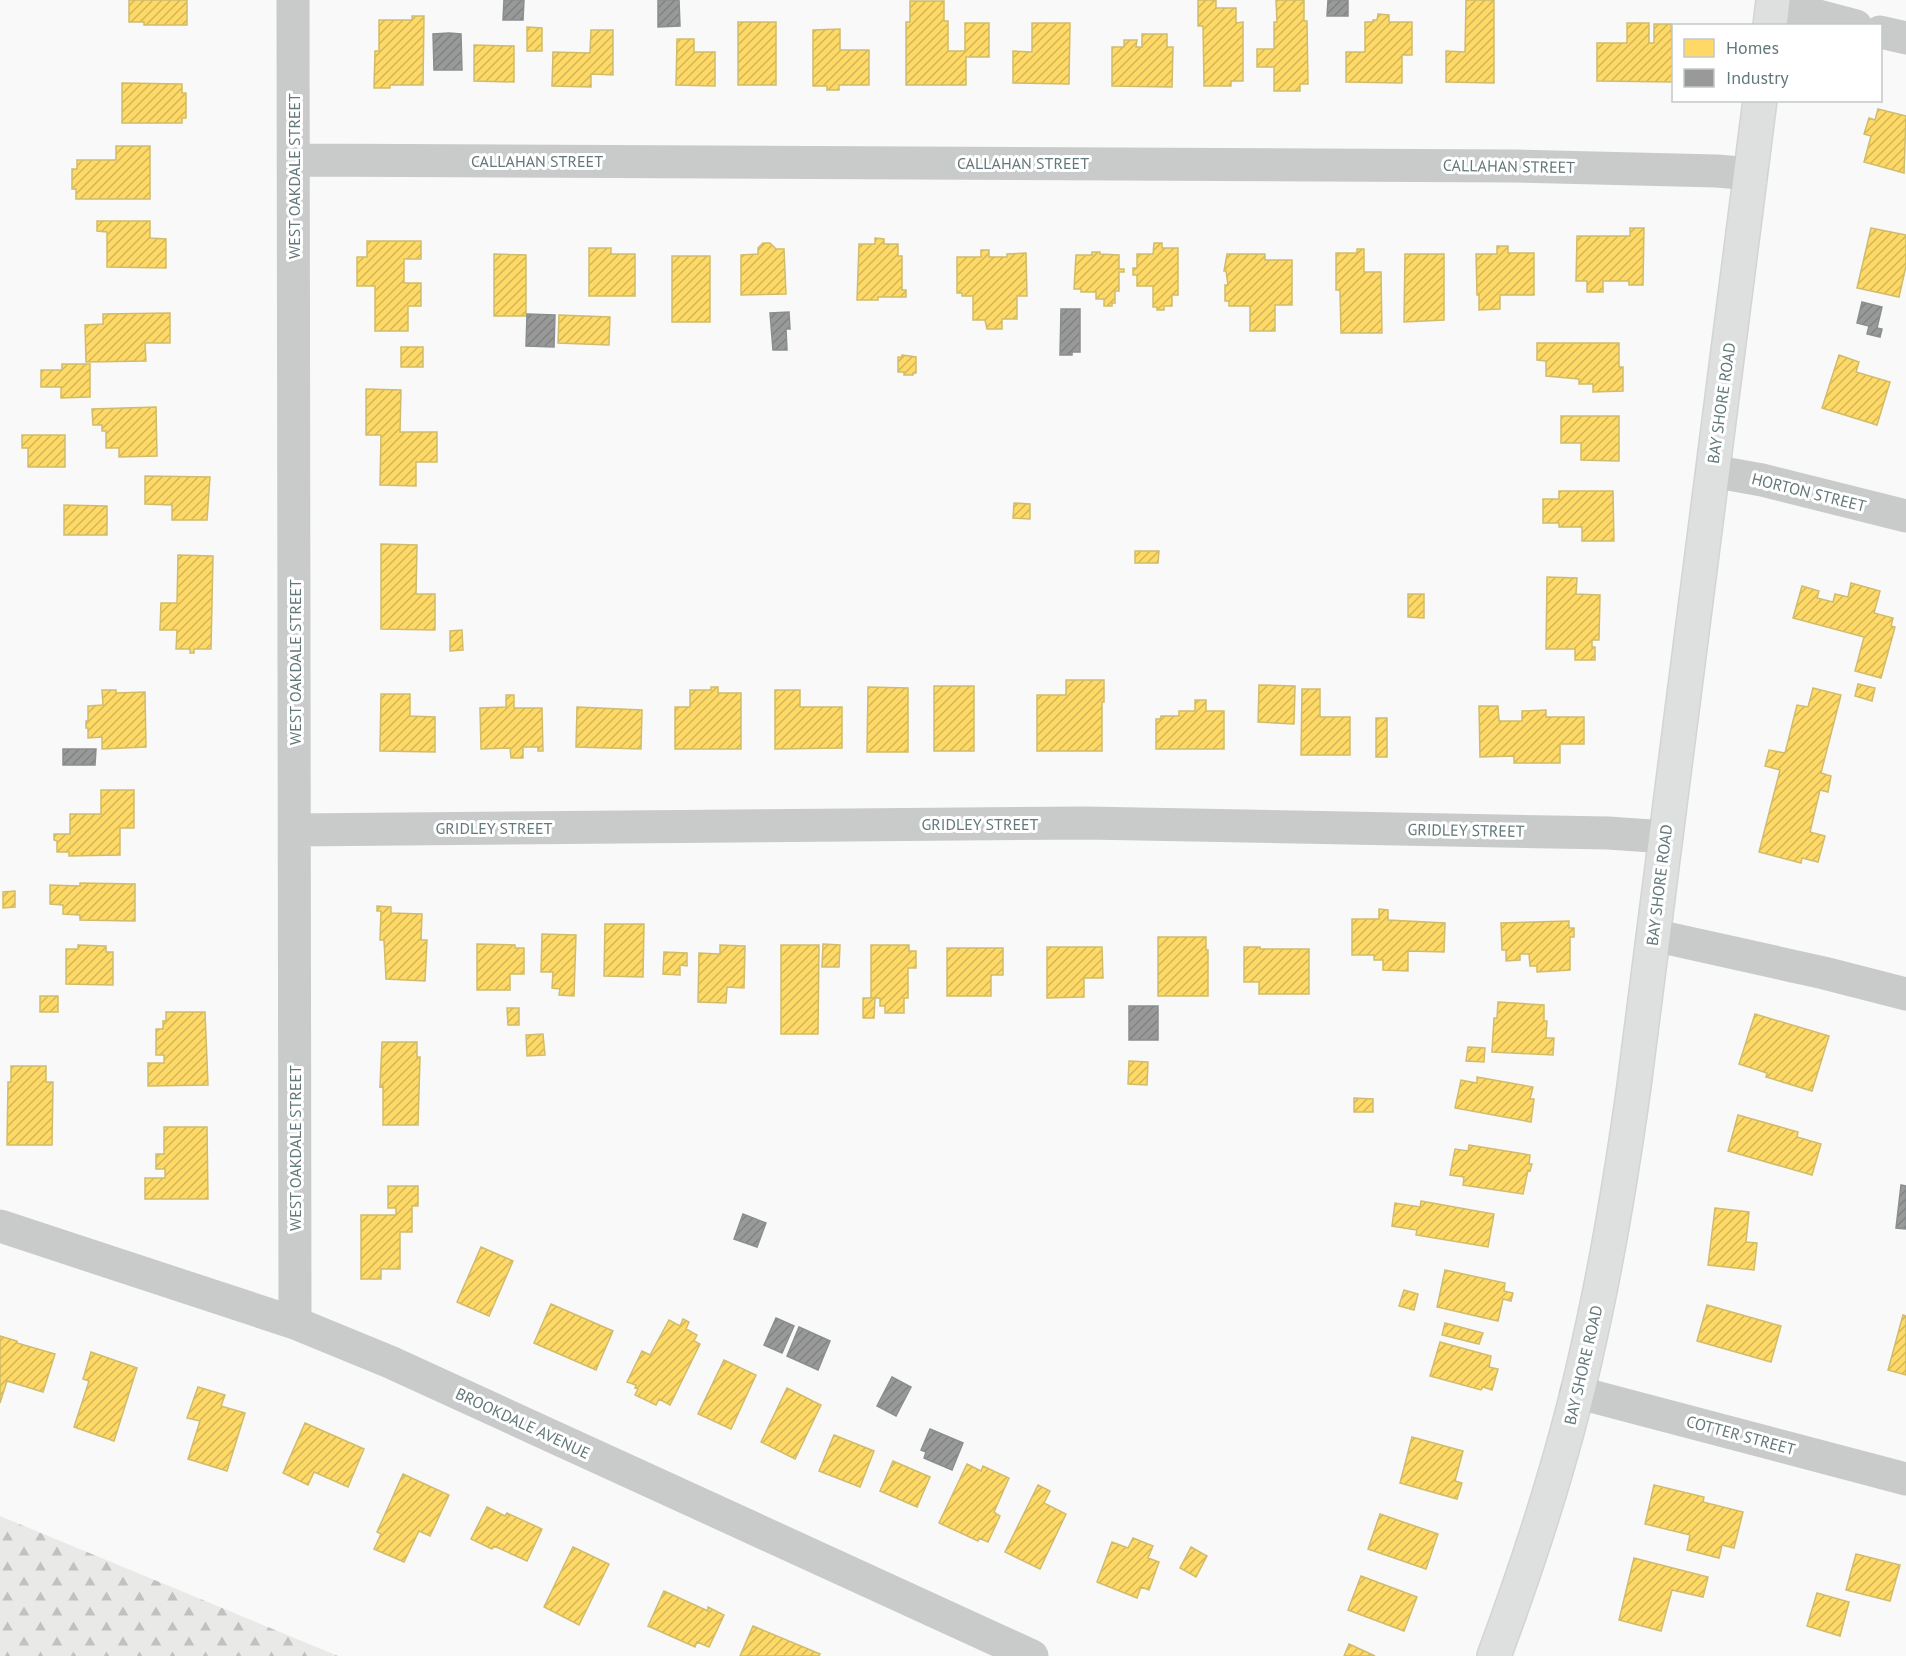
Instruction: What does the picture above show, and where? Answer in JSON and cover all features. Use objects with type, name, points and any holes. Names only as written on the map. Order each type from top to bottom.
[{"type":"main road","name":"BAY SHORE ROAD","points":[[1494,1656],[1541,1522],[1576,1392],[1600,1294],[1618,1190],[1666,837],[1760,102]]},
{"type":"street","name":"WEST OAKDALE STREET","points":[[293,0],[295,1323]]},
{"type":"street","points":[[1772,10],[1846,24]]},
{"type":"street","points":[[1882,32],[1906,38]]},
{"type":"street","name":"CALLAHAN STREET","points":[[294,160],[1503,165],[1751,174]]},
{"type":"street","name":"HORTON STREET","points":[[1712,471],[1762,480],[1906,516]]},
{"type":"street","name":"GRIDLEY STREET","points":[[295,830],[1086,824],[1608,833],[1666,837]]},
{"type":"street","points":[[1653,935],[1824,973],[1906,994]]},
{"type":"street","name":"BROOKDALE AVENUE","points":[[0,1226],[295,1323],[390,1362],[1032,1656]]},
{"type":"street","name":"COTTER STREET","points":[[1576,1392],[1906,1479]]},
{"type":"green space","points":[[0,1516],[338,1656],[0,1656]]},
{"type":"building: Homes","points":[[129,0],[187,0],[187,25],[144,25],[144,22],[129,22]]},
{"type":"building: Homes","points":[[1198,0],[1216,0],[1216,8],[1236,8],[1236,23],[1243,22],[1243,81],[1231,81],[1231,86],[1204,86],[1203,26],[1198,26]]},
{"type":"building: Homes","points":[[1276,0],[1304,0],[1304,21],[1307,21],[1308,84],[1300,84],[1300,91],[1274,91],[1274,67],[1257,67],[1257,49],[1274,49],[1274,22],[1277,22]]},
{"type":"building: Homes","points":[[1466,0],[1494,0],[1494,83],[1446,82],[1446,51],[1465,52]]},
{"type":"building: Homes","points":[[910,1],[944,1],[944,21],[948,21],[948,51],[965,51],[965,23],[989,23],[989,57],[966,57],[966,85],[906,85],[906,22],[910,22]]},
{"type":"building: Homes","points":[[1378,14],[1389,15],[1389,22],[1412,22],[1412,55],[1402,55],[1402,83],[1346,82],[1346,52],[1365,52],[1365,22],[1377,20]]},
{"type":"building: Homes","points":[[412,16],[424,16],[423,85],[390,85],[390,88],[374,88],[375,51],[379,51],[379,20],[412,20]]},
{"type":"building: Homes","points":[[738,22],[776,22],[776,85],[738,85]]},
{"type":"building: Homes","points":[[1032,23],[1070,23],[1069,84],[1013,83],[1013,51],[1032,52]]},
{"type":"building: Homes","points":[[1627,23],[1649,23],[1649,43],[1654,43],[1654,24],[1671,24],[1672,82],[1597,81],[1597,43],[1627,43]]},
{"type":"building: Homes","points":[[527,27],[542,28],[542,51],[527,51]]},
{"type":"building: Homes","points":[[840,29],[840,50],[869,50],[869,85],[839,85],[839,90],[827,90],[827,86],[813,86],[813,30]]},
{"type":"building: Homes","points":[[591,30],[613,30],[613,75],[591,74],[591,87],[552,86],[553,52],[590,53]]},
{"type":"building: Homes","points":[[1142,34],[1167,34],[1167,47],[1173,47],[1172,87],[1112,86],[1112,47],[1124,47],[1124,40],[1137,40],[1136,47],[1142,47]]},
{"type":"building: Homes","points":[[677,39],[694,39],[694,52],[715,52],[715,86],[676,85]]},
{"type":"building: Homes","points":[[474,45],[514,46],[514,82],[474,81]]},
{"type":"building: Homes","points":[[122,83],[182,84],[182,93],[186,93],[186,118],[182,118],[182,123],[122,123]]},
{"type":"building: Homes","points":[[1878,109],[1906,116],[1904,173],[1864,162],[1871,136],[1864,134],[1869,118],[1875,120]]},
{"type":"building: Homes","points":[[116,146],[150,146],[150,199],[76,199],[76,189],[72,189],[72,169],[77,169],[77,160],[116,160]]},
{"type":"building: Homes","points":[[97,221],[150,221],[150,238],[166,239],[166,268],[107,267],[107,232],[97,231]]},
{"type":"building: Homes","points":[[1630,228],[1644,228],[1643,285],[1629,285],[1629,281],[1603,281],[1603,292],[1587,292],[1587,281],[1576,281],[1577,236],[1630,236]]},
{"type":"building: Homes","points":[[1871,228],[1906,235],[1906,266],[1899,297],[1857,288]]},
{"type":"building: Homes","points":[[875,238],[884,239],[884,244],[898,244],[898,256],[902,256],[902,290],[906,290],[906,297],[857,300],[859,244],[875,244]]},
{"type":"building: Homes","points":[[367,241],[421,241],[421,259],[404,259],[404,283],[421,283],[421,306],[408,306],[408,331],[375,331],[375,286],[357,286],[357,257],[367,257]]},
{"type":"building: Homes","points":[[763,243],[770,243],[776,249],[784,249],[786,294],[741,295],[741,255],[758,254],[758,248]]},
{"type":"building: Homes","points":[[1154,243],[1162,243],[1162,248],[1178,248],[1178,295],[1172,295],[1172,306],[1164,306],[1164,310],[1157,310],[1157,307],[1153,307],[1153,286],[1137,286],[1137,275],[1133,275],[1133,268],[1137,268],[1137,254],[1153,254]]},
{"type":"building: Homes","points":[[1497,246],[1508,246],[1508,253],[1534,253],[1534,295],[1500,295],[1500,309],[1479,310],[1476,254],[1497,254]]},
{"type":"building: Homes","points":[[589,248],[611,248],[611,254],[635,254],[635,296],[589,296]]},
{"type":"building: Homes","points":[[1357,249],[1364,249],[1364,272],[1381,272],[1382,333],[1341,333],[1340,290],[1336,290],[1336,253],[1357,253]]},
{"type":"building: Homes","points":[[981,250],[989,250],[989,257],[1007,257],[1007,254],[1026,253],[1027,296],[1017,296],[1017,319],[1002,319],[1002,329],[987,329],[985,320],[973,320],[973,296],[962,296],[962,293],[957,293],[957,257],[981,257]]},
{"type":"building: Homes","points":[[1092,252],[1119,255],[1119,269],[1124,269],[1124,272],[1119,272],[1119,291],[1115,291],[1115,303],[1112,303],[1112,306],[1104,306],[1104,299],[1096,299],[1096,292],[1081,292],[1081,289],[1074,289],[1076,255],[1092,255]]},
{"type":"building: Homes","points":[[494,254],[526,255],[526,316],[494,316]]},
{"type":"building: Homes","points":[[1227,254],[1265,254],[1265,260],[1292,260],[1292,305],[1275,305],[1275,331],[1250,331],[1250,306],[1229,306],[1229,301],[1225,301],[1225,285],[1228,285],[1226,271],[1224,271]]},
{"type":"building: Homes","points":[[1405,254],[1444,254],[1444,320],[1404,322]]},
{"type":"building: Homes","points":[[672,256],[710,256],[710,322],[672,322]]},
{"type":"building: Homes","points":[[170,313],[170,343],[145,343],[146,361],[86,362],[85,325],[103,324],[103,314]]},
{"type":"building: Homes","points":[[559,315],[610,317],[609,345],[558,343]]},
{"type":"building: Homes","points":[[1537,343],[1619,343],[1619,367],[1623,367],[1623,391],[1593,392],[1593,384],[1579,384],[1579,379],[1546,376],[1546,361],[1537,360]]},
{"type":"building: Homes","points":[[401,347],[423,347],[423,367],[401,367]]},
{"type":"building: Homes","points":[[902,355],[916,357],[916,373],[913,375],[898,372],[898,357]]},
{"type":"building: Homes","points":[[1839,355],[1859,362],[1856,372],[1890,382],[1877,425],[1822,408]]},
{"type":"building: Homes","points":[[62,364],[90,364],[90,397],[61,398],[61,387],[41,387],[41,370],[62,370]]},
{"type":"building: Homes","points":[[366,389],[401,390],[400,432],[437,432],[437,462],[416,462],[416,486],[380,485],[381,435],[366,435]]},
{"type":"building: Homes","points":[[156,407],[157,456],[119,457],[119,448],[106,448],[106,431],[102,431],[102,425],[93,425],[92,409]]},
{"type":"building: Homes","points":[[1561,416],[1619,416],[1619,461],[1581,460],[1581,443],[1561,443]]},
{"type":"building: Homes","points":[[22,435],[65,435],[65,467],[28,467],[28,448],[22,448]]},
{"type":"building: Homes","points":[[145,476],[210,477],[207,520],[172,520],[172,505],[145,504]]},
{"type":"building: Homes","points":[[1559,491],[1613,491],[1614,541],[1582,541],[1582,527],[1559,527],[1559,523],[1543,523],[1543,499],[1559,499]]},
{"type":"building: Homes","points":[[1014,503],[1030,504],[1030,519],[1013,518]]},
{"type":"building: Homes","points":[[64,505],[107,506],[107,535],[64,535]]},
{"type":"building: Homes","points":[[381,544],[417,545],[416,594],[435,594],[435,630],[381,629]]},
{"type":"building: Homes","points":[[1135,551],[1159,551],[1158,563],[1135,563]]},
{"type":"building: Homes","points":[[178,555],[213,556],[211,649],[194,649],[194,653],[190,653],[190,649],[176,649],[177,630],[160,630],[161,603],[177,603]]},
{"type":"building: Homes","points":[[1547,577],[1577,578],[1576,594],[1600,595],[1599,640],[1592,640],[1592,647],[1595,647],[1595,660],[1575,660],[1575,649],[1546,649]]},
{"type":"building: Homes","points":[[1851,583],[1880,591],[1874,613],[1893,618],[1891,626],[1895,627],[1881,678],[1855,671],[1864,637],[1793,618],[1802,586],[1819,591],[1817,598],[1833,602],[1835,594],[1848,597]]},
{"type":"building: Homes","points":[[1408,594],[1424,594],[1424,618],[1408,617]]},
{"type":"building: Homes","points":[[462,630],[463,650],[450,651],[450,631]]},
{"type":"building: Homes","points":[[1066,680],[1104,680],[1102,751],[1037,751],[1037,695],[1066,695]]},
{"type":"building: Homes","points":[[1858,684],[1875,688],[1872,701],[1855,696]]},
{"type":"building: Homes","points":[[1259,685],[1295,686],[1294,724],[1258,722]]},
{"type":"building: Homes","points":[[934,686],[974,686],[974,751],[934,751]]},
{"type":"building: Homes","points":[[711,687],[718,687],[718,693],[741,693],[741,749],[675,749],[675,707],[690,707],[690,690],[711,690]]},
{"type":"building: Homes","points":[[868,687],[908,688],[908,752],[867,752]]},
{"type":"building: Homes","points":[[1813,688],[1841,695],[1821,773],[1831,776],[1828,792],[1820,790],[1810,832],[1825,836],[1818,862],[1802,858],[1801,863],[1759,852],[1780,770],[1765,766],[1769,750],[1785,753],[1797,705],[1808,707]]},
{"type":"building: Homes","points":[[1302,689],[1320,689],[1320,717],[1350,717],[1350,755],[1301,755]]},
{"type":"building: Homes","points":[[102,690],[116,690],[116,693],[145,692],[146,747],[102,749],[102,737],[88,738],[86,721],[88,721],[88,706],[103,705]]},
{"type":"building: Homes","points":[[775,690],[800,690],[800,707],[842,707],[842,748],[775,749]]},
{"type":"building: Homes","points":[[381,694],[410,694],[410,716],[435,717],[435,752],[380,751]]},
{"type":"building: Homes","points":[[506,695],[514,695],[514,708],[542,708],[543,751],[538,751],[538,747],[523,747],[523,758],[511,758],[510,748],[481,749],[480,708],[506,707]]},
{"type":"building: Homes","points":[[1195,700],[1206,700],[1206,711],[1224,711],[1224,749],[1156,749],[1156,719],[1160,719],[1161,716],[1179,716],[1179,711],[1195,711]]},
{"type":"building: Homes","points":[[1479,706],[1498,706],[1499,721],[1522,721],[1522,711],[1546,710],[1546,717],[1584,717],[1584,744],[1560,744],[1560,763],[1514,763],[1514,756],[1480,757]]},
{"type":"building: Homes","points":[[577,707],[642,710],[641,749],[576,747]]},
{"type":"building: Homes","points":[[1376,718],[1387,718],[1387,757],[1376,757]]},
{"type":"building: Homes","points":[[101,790],[134,790],[134,828],[120,828],[120,855],[69,856],[69,852],[57,852],[57,841],[54,840],[54,834],[70,834],[70,814],[101,814]]},
{"type":"building: Homes","points":[[80,883],[135,884],[135,921],[80,920],[80,915],[63,914],[63,905],[50,904],[50,885],[80,886]]},
{"type":"building: Homes","points":[[15,891],[15,907],[3,908],[3,892]]},
{"type":"building: Homes","points":[[377,906],[391,907],[391,913],[422,914],[421,940],[427,940],[425,981],[386,979],[384,940],[380,940],[381,911],[377,911]]},
{"type":"building: Homes","points":[[1379,909],[1388,910],[1388,920],[1445,923],[1444,952],[1408,951],[1408,971],[1383,970],[1383,960],[1374,960],[1374,955],[1352,955],[1352,919],[1379,919]]},
{"type":"building: Homes","points":[[1569,921],[1569,928],[1574,928],[1574,937],[1570,937],[1570,970],[1537,972],[1537,966],[1530,966],[1529,954],[1520,954],[1520,960],[1506,961],[1506,950],[1502,950],[1501,923]]},
{"type":"building: Homes","points":[[605,924],[644,924],[643,977],[604,976]]},
{"type":"building: Homes","points":[[542,934],[576,935],[574,996],[559,995],[560,989],[552,988],[553,972],[541,972]]},
{"type":"building: Homes","points":[[1158,937],[1206,937],[1208,996],[1158,996]]},
{"type":"building: Homes","points":[[477,944],[515,945],[515,948],[524,948],[524,974],[510,974],[510,990],[477,990]]},
{"type":"building: Homes","points":[[823,944],[840,945],[839,967],[822,967]]},
{"type":"building: Homes","points":[[78,945],[106,946],[106,952],[113,952],[113,985],[66,984],[66,949],[78,949]]},
{"type":"building: Homes","points":[[720,945],[745,946],[744,988],[727,987],[726,1003],[698,1002],[699,953],[720,954]]},
{"type":"building: Homes","points":[[781,945],[819,945],[818,1034],[781,1034]]},
{"type":"building: Homes","points":[[871,945],[909,945],[909,951],[916,951],[916,968],[908,968],[908,998],[904,998],[904,1013],[885,1013],[885,1006],[880,1006],[880,998],[871,998]]},
{"type":"building: Homes","points":[[1047,947],[1102,947],[1103,978],[1084,978],[1084,997],[1047,998]]},
{"type":"building: Homes","points":[[1244,947],[1309,949],[1309,994],[1259,994],[1259,982],[1244,982]]},
{"type":"building: Homes","points":[[947,948],[1003,948],[1003,975],[991,975],[991,996],[947,996]]},
{"type":"building: Homes","points":[[664,952],[687,953],[687,966],[680,965],[680,975],[663,974]]},
{"type":"building: Homes","points":[[40,996],[58,996],[58,1012],[40,1012]]},
{"type":"building: Homes","points":[[863,998],[875,998],[874,1018],[863,1018]]},
{"type":"building: Homes","points":[[1498,1002],[1544,1005],[1544,1021],[1547,1021],[1546,1038],[1554,1038],[1553,1055],[1492,1052],[1494,1018],[1497,1018]]},
{"type":"building: Homes","points":[[507,1008],[519,1008],[519,1025],[508,1025]]},
{"type":"building: Homes","points":[[166,1012],[205,1012],[208,1085],[148,1086],[148,1063],[164,1063],[164,1055],[156,1055],[156,1029],[163,1029]]},
{"type":"building: Homes","points":[[1755,1014],[1829,1036],[1812,1091],[1766,1077],[1767,1073],[1739,1064]]},
{"type":"building: Homes","points":[[543,1034],[545,1055],[527,1056],[526,1035]]},
{"type":"building: Homes","points":[[382,1042],[417,1042],[417,1057],[420,1057],[418,1125],[383,1125],[383,1086],[380,1087]]},
{"type":"building: Homes","points":[[1468,1047],[1485,1048],[1484,1062],[1466,1061]]},
{"type":"building: Homes","points":[[1129,1061],[1148,1062],[1147,1085],[1128,1084]]},
{"type":"building: Homes","points":[[11,1066],[46,1066],[46,1082],[53,1082],[52,1145],[7,1145],[8,1082],[11,1082]]},
{"type":"building: Homes","points":[[1477,1077],[1533,1087],[1530,1099],[1534,1099],[1531,1122],[1455,1108],[1461,1080],[1477,1083]]},
{"type":"building: Homes","points":[[1354,1098],[1373,1099],[1373,1112],[1354,1112]]},
{"type":"building: Homes","points":[[1738,1115],[1798,1132],[1797,1137],[1821,1144],[1812,1175],[1728,1151]]},
{"type":"building: Homes","points":[[164,1127],[207,1127],[208,1199],[145,1199],[145,1178],[165,1178],[165,1169],[156,1169],[156,1154],[164,1154]]},
{"type":"building: Homes","points":[[1469,1145],[1530,1155],[1529,1164],[1532,1164],[1530,1171],[1528,1170],[1523,1194],[1463,1185],[1464,1177],[1450,1175],[1455,1149],[1468,1151]]},
{"type":"building: Homes","points":[[388,1186],[418,1186],[418,1206],[412,1206],[412,1232],[400,1232],[400,1269],[381,1269],[381,1279],[361,1279],[361,1215],[396,1215],[396,1208],[388,1208]]},
{"type":"building: Homes","points":[[1421,1201],[1494,1214],[1488,1247],[1416,1235],[1417,1230],[1392,1226],[1395,1203],[1420,1207]]},
{"type":"building: Homes","points":[[1715,1208],[1749,1212],[1746,1242],[1757,1243],[1754,1270],[1708,1265]]},
{"type":"building: Homes","points":[[481,1247],[513,1261],[489,1316],[457,1302]]},
{"type":"building: Homes","points":[[1445,1270],[1505,1283],[1504,1291],[1513,1293],[1511,1301],[1503,1299],[1498,1321],[1437,1307]]},
{"type":"building: Homes","points":[[1404,1290],[1418,1294],[1414,1310],[1399,1306]]},
{"type":"building: Homes","points":[[551,1304],[613,1331],[596,1370],[534,1343]]},
{"type":"building: Homes","points":[[1707,1305],[1781,1326],[1771,1362],[1697,1341]]},
{"type":"building: Homes","points":[[1903,1315],[1906,1316],[1906,1375],[1888,1370]]},
{"type":"building: Homes","points":[[683,1319],[689,1322],[686,1329],[697,1335],[694,1341],[700,1344],[670,1405],[659,1399],[656,1405],[635,1395],[638,1389],[635,1388],[636,1385],[627,1382],[642,1351],[650,1355],[669,1320],[680,1326]]},
{"type":"building: Homes","points":[[1445,1323],[1483,1333],[1479,1344],[1442,1335]]},
{"type":"building: Homes","points":[[0,1336],[55,1354],[43,1392],[7,1381],[0,1403]]},
{"type":"building: Homes","points":[[1440,1342],[1491,1356],[1489,1367],[1498,1369],[1492,1390],[1483,1387],[1481,1390],[1430,1376]]},
{"type":"building: Homes","points":[[91,1352],[137,1368],[114,1441],[74,1427],[89,1381],[83,1379]]},
{"type":"building: Homes","points":[[724,1360],[756,1375],[731,1429],[698,1414]]},
{"type":"building: Homes","points":[[198,1387],[225,1395],[221,1406],[245,1413],[227,1471],[188,1459],[200,1421],[187,1418]]},
{"type":"building: Homes","points":[[787,1388],[821,1405],[795,1459],[761,1442]]},
{"type":"building: Homes","points":[[305,1423],[364,1449],[348,1487],[314,1472],[308,1485],[283,1473]]},
{"type":"building: Homes","points":[[834,1435],[874,1451],[860,1487],[819,1471]]},
{"type":"building: Homes","points":[[1412,1437],[1463,1451],[1455,1481],[1462,1483],[1457,1499],[1400,1483]]},
{"type":"building: Homes","points":[[893,1461],[930,1477],[917,1507],[880,1491]]},
{"type":"building: Homes","points":[[967,1464],[981,1471],[983,1466],[1009,1478],[994,1512],[1000,1516],[988,1542],[979,1538],[978,1541],[939,1523]]},
{"type":"building: Homes","points":[[403,1474],[449,1495],[430,1536],[419,1531],[404,1562],[374,1549],[381,1534],[377,1532]]},
{"type":"building: Homes","points":[[1038,1485],[1050,1491],[1044,1503],[1066,1514],[1040,1569],[1005,1552]]},
{"type":"building: Homes","points":[[1654,1485],[1704,1497],[1703,1502],[1743,1512],[1734,1548],[1722,1545],[1719,1558],[1687,1550],[1690,1535],[1645,1524]]},
{"type":"building: Homes","points":[[487,1507],[505,1516],[507,1513],[542,1529],[527,1561],[494,1546],[492,1549],[471,1539]]},
{"type":"building: Homes","points":[[1380,1514],[1438,1534],[1426,1569],[1368,1549]]},
{"type":"building: Homes","points":[[1133,1538],[1153,1546],[1148,1558],[1159,1562],[1149,1590],[1141,1587],[1137,1598],[1097,1582],[1112,1542],[1128,1548]]},
{"type":"building: Homes","points":[[573,1547],[609,1564],[579,1625],[544,1607]]},
{"type":"building: Homes","points":[[1191,1547],[1207,1556],[1196,1577],[1180,1568]]},
{"type":"building: Homes","points":[[1856,1554],[1900,1565],[1890,1601],[1846,1590]]},
{"type":"building: Homes","points":[[1634,1558],[1708,1577],[1703,1597],[1672,1590],[1661,1631],[1619,1620]]},
{"type":"building: Homes","points":[[1361,1576],[1417,1597],[1404,1631],[1348,1610]]},
{"type":"building: Homes","points":[[664,1591],[708,1611],[708,1607],[724,1615],[709,1647],[697,1642],[695,1647],[648,1626]]},
{"type":"building: Homes","points":[[1817,1593],[1849,1602],[1840,1636],[1807,1626]]},
{"type":"building: Homes","points":[[753,1626],[820,1654],[819,1656],[740,1656]]},
{"type":"building: Homes","points":[[1349,1644],[1375,1656],[1344,1656]]},
{"type":"building: Industry","points":[[504,0],[524,0],[523,20],[503,20]]},
{"type":"building: Industry","points":[[658,0],[679,0],[680,26],[658,27]]},
{"type":"building: Industry","points":[[1328,0],[1348,0],[1348,16],[1327,16]]},
{"type":"building: Industry","points":[[433,34],[461,34],[462,70],[434,70]]},
{"type":"building: Industry","points":[[1862,302],[1882,307],[1877,328],[1882,329],[1880,337],[1867,334],[1869,326],[1857,323]]},
{"type":"building: Industry","points":[[1061,309],[1080,309],[1080,352],[1072,352],[1072,355],[1060,355]]},
{"type":"building: Industry","points":[[789,312],[790,329],[786,329],[787,350],[773,350],[770,313]]},
{"type":"building: Industry","points":[[527,314],[555,315],[554,347],[526,346]]},
{"type":"building: Industry","points":[[63,749],[96,749],[95,765],[63,765]]},
{"type":"building: Industry","points":[[1129,1006],[1158,1006],[1158,1040],[1129,1040]]},
{"type":"building: Industry","points":[[1901,1185],[1906,1186],[1906,1229],[1896,1228]]},
{"type":"building: Industry","points":[[743,1214],[766,1223],[757,1247],[734,1239]]},
{"type":"building: Industry","points":[[776,1318],[794,1326],[782,1353],[764,1345]]},
{"type":"building: Industry","points":[[799,1327],[830,1341],[818,1370],[787,1356]]},
{"type":"building: Industry","points":[[892,1377],[911,1387],[896,1416],[877,1406]]},
{"type":"building: Industry","points":[[930,1429],[963,1443],[952,1470],[924,1458],[926,1452],[921,1450]]}]
